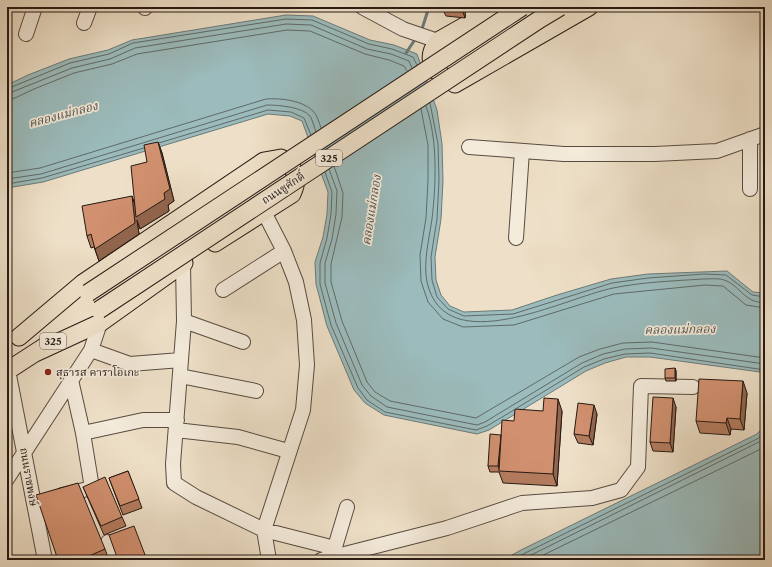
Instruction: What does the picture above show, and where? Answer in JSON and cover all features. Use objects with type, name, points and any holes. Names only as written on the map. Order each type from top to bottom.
[{"type":"main road","name":"ถนนชูศักดิ์","points":[[13,340],[88,293],[522,7]]},
{"type":"main road","name":"ถนนชูศักดิ์","points":[[7,371],[35,353],[100,317],[540,18],[560,7]]},
{"type":"main road","points":[[483,11],[432,39],[432,60],[438,74],[455,84],[589,7]]},
{"type":"main road","points":[[13,340],[83,283],[264,161],[281,158],[294,167],[298,182],[292,194],[100,317]]},
{"type":"street","points":[[26,34],[36,7]]},
{"type":"street","points":[[84,23],[90,7]]},
{"type":"street","points":[[362,7],[403,29],[432,39]]},
{"type":"street","points":[[469,147],[564,154],[717,151],[765,134]]},
{"type":"street","points":[[750,139],[750,189]]},
{"type":"street","points":[[516,238],[522,151]]},
{"type":"street","points":[[264,212],[284,251],[296,282],[304,320],[307,365],[303,410],[288,451],[264,530],[269,560]]},
{"type":"street","points":[[223,290],[284,251]]},
{"type":"street","points":[[183,264],[184,321],[177,425],[172,464],[174,483],[196,497],[264,530],[327,546],[327,558]]},
{"type":"street","points":[[7,479],[91,350],[100,317]]},
{"type":"street","points":[[184,321],[243,342]]},
{"type":"street","points":[[91,350],[130,364],[181,360]]},
{"type":"street","name":"ถนนราชพงษ์","points":[[7,371],[45,560]]},
{"type":"street","points":[[180,376],[256,391]]},
{"type":"street","points":[[33,500],[92,488],[83,433],[71,380]]},
{"type":"street","points":[[327,558],[447,528],[522,503],[592,498],[621,490],[638,467],[641,386],[693,387]]},
{"type":"street","points":[[83,433],[143,420],[238,437],[288,451]]},
{"type":"street","points":[[327,558],[347,507]]},
{"type":"street","points":[[108,542],[114,560]]},
{"type":"water","name":"คลองแม่กลอง","points":[[286,15],[313,16],[370,40],[394,45],[417,54],[437,110],[442,144],[443,181],[441,219],[435,257],[436,280],[441,295],[450,306],[464,312],[512,310],[611,279],[648,274],[727,271],[753,292],[765,293],[765,374],[760,372],[650,357],[626,357],[605,363],[586,371],[489,430],[477,434],[384,415],[365,403],[354,390],[327,326],[316,284],[315,262],[323,237],[327,214],[328,192],[302,121],[290,116],[268,114],[43,182],[7,188],[7,85],[69,59],[108,50],[132,40]]},
{"type":"water","points":[[765,425],[765,560],[503,560],[757,434]]},
{"type":"building","points":[[444,7],[463,7],[463,12],[443,10]]},
{"type":"building","points":[[158,142],[170,189],[164,193],[165,199],[136,217],[131,166],[147,162],[144,145]]},
{"type":"building","points":[[132,196],[135,223],[95,249],[91,234],[87,236],[82,206]]},
{"type":"building","points":[[675,368],[675,378],[665,378],[665,369]]},
{"type":"building","points":[[699,379],[743,381],[740,419],[727,418],[726,423],[696,421]]},
{"type":"building","points":[[653,397],[673,398],[670,443],[650,442]]},
{"type":"building","points":[[544,398],[558,399],[553,474],[499,471],[502,420],[514,421],[515,409],[543,411]]},
{"type":"building","points":[[578,403],[594,405],[589,436],[574,434]]},
{"type":"building","points":[[490,434],[501,435],[498,466],[488,466]]},
{"type":"building","points":[[128,471],[139,499],[120,506],[109,478]]},
{"type":"building","points":[[105,477],[122,517],[101,526],[83,487]]},
{"type":"building","points":[[78,483],[105,549],[80,560],[58,560],[36,495]]},
{"type":"building","points":[[134,526],[147,560],[118,560],[109,535]]},
{"type":"waterway","points":[[421,32],[429,7]]},
{"type":"waterway","points":[[406,53],[416,38]]},
{"type":"place","name":"สุธารส คาราโอเกะ","points":[[48,372]]}]
